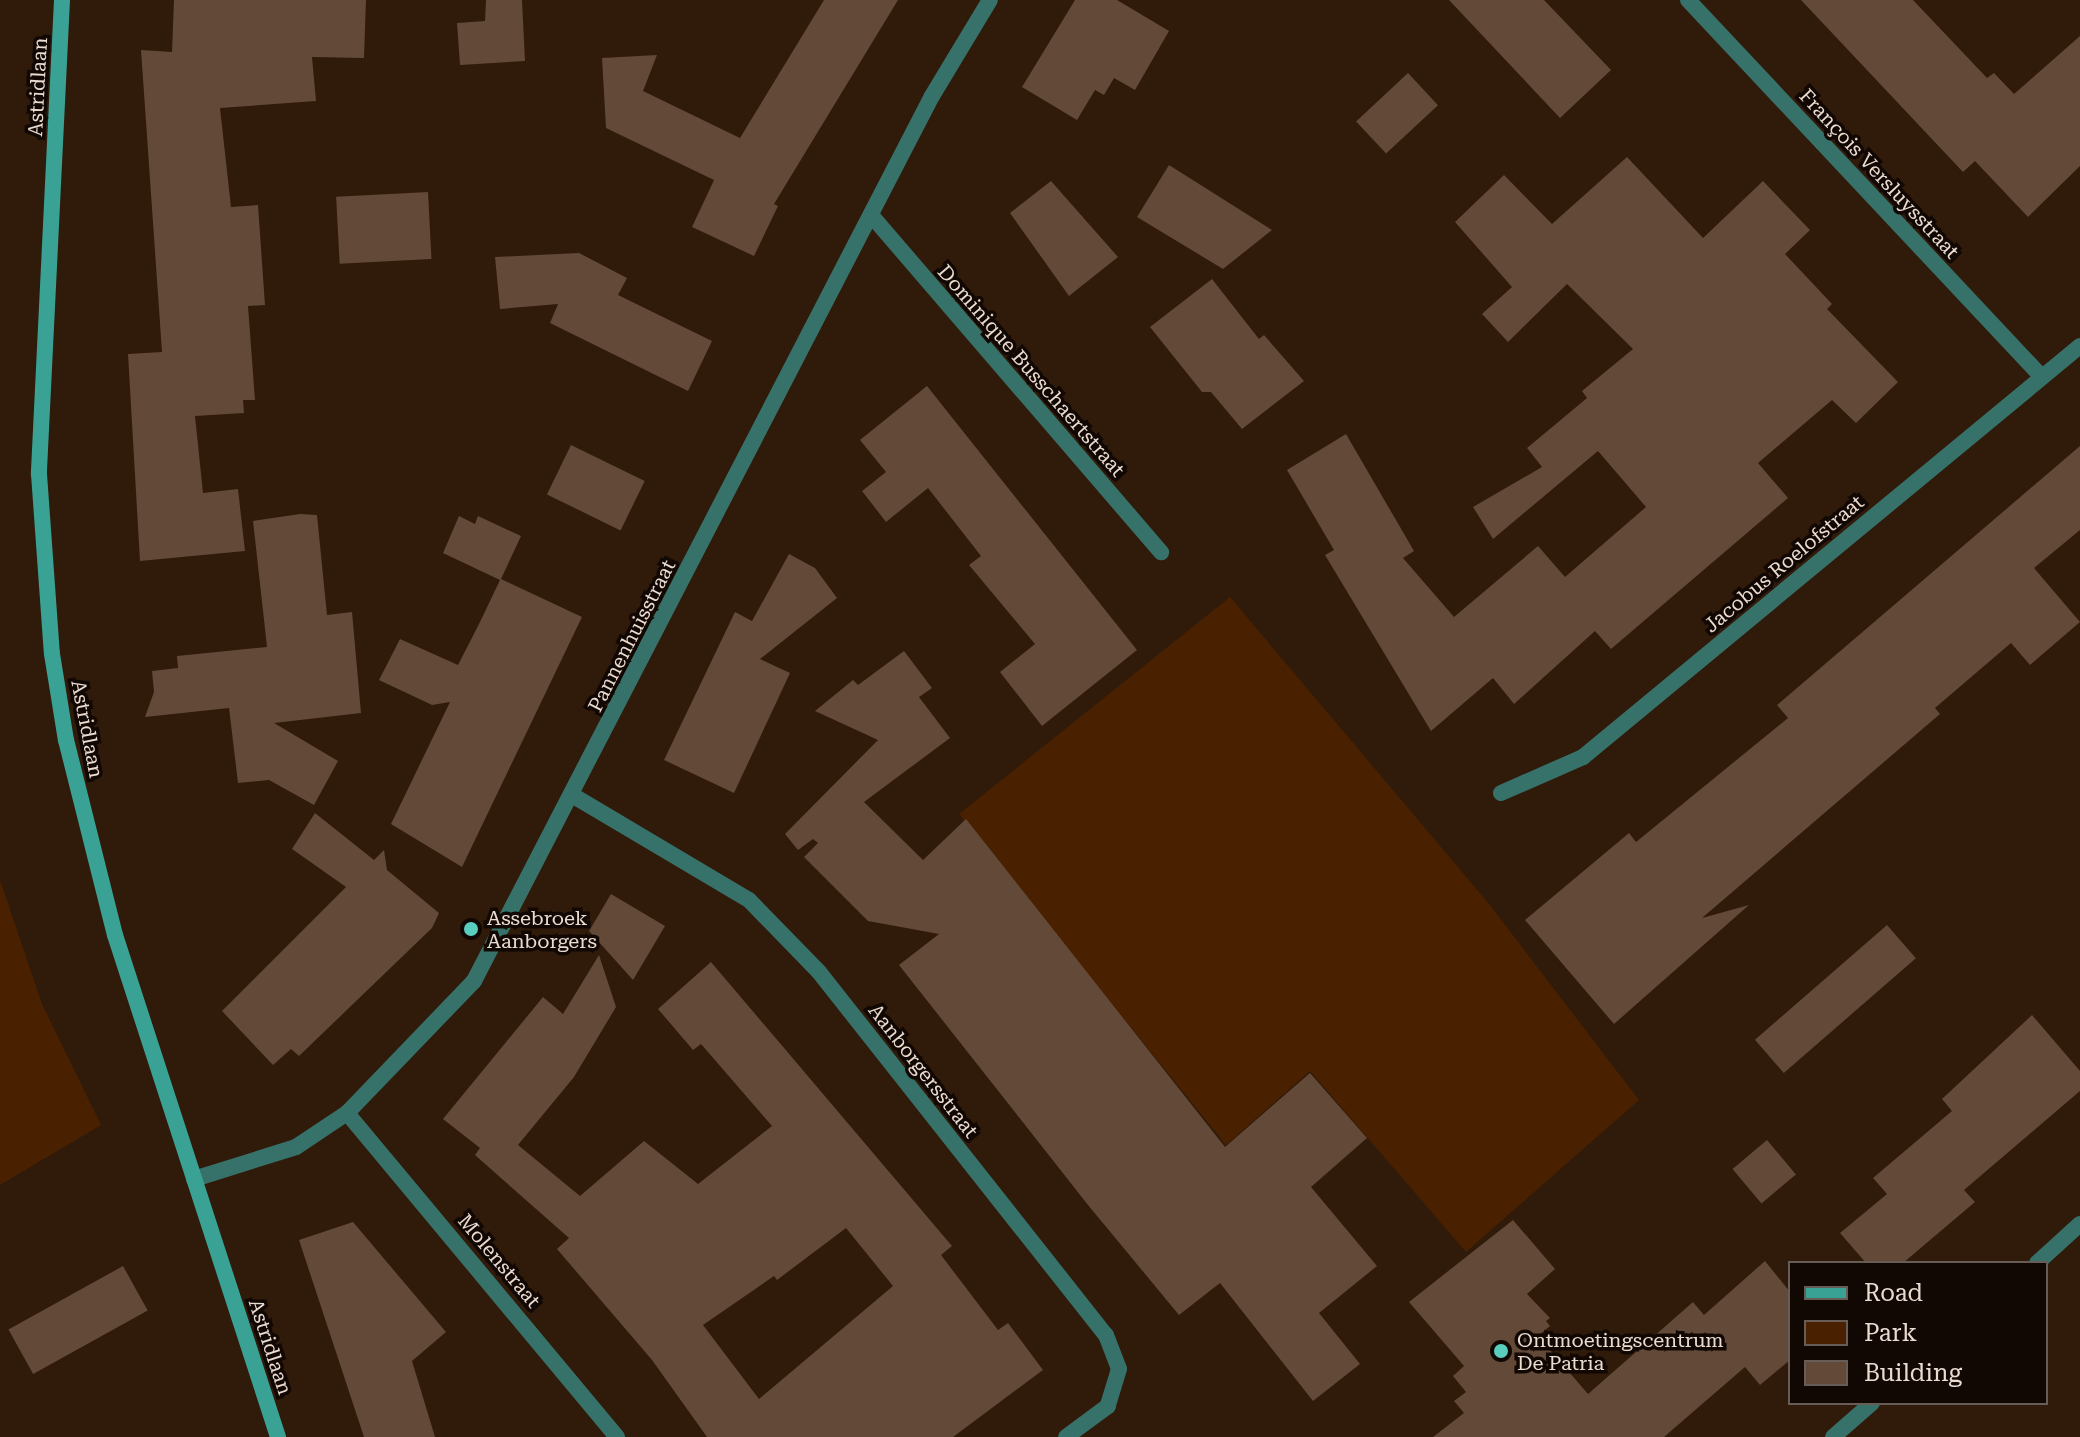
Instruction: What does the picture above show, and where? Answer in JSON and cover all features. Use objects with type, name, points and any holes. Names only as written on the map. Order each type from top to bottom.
[{"type":"main road","name":"Astridlaan","points":[[62,0],[39,474],[47,612],[66,740],[97,868],[278,1437]]},
{"type":"street","name":"Pannenhuisstraat","points":[[194,1179],[296,1147],[347,1113],[474,981],[932,96],[990,0]]},
{"type":"street","name":"François Versluysstraat","points":[[1688,0],[2041,376]]},
{"type":"street","name":"Dominique Busschaertstraat","points":[[871,215],[1161,552]]},
{"type":"street","name":"Jacobus Roelofstraat","points":[[1501,793],[1583,757],[2080,346]]},
{"type":"street","name":"Aanborgersstraat","points":[[572,795],[749,900],[819,972],[1106,1335],[1119,1369],[1108,1406],[1066,1437]]},
{"type":"street","name":"Molenstraat","points":[[347,1113],[617,1437]]},
{"type":"street","points":[[2039,1261],[2080,1224]]},
{"type":"street","points":[[1833,1437],[1870,1405]]},
{"type":"green space","points":[[1230,597],[1489,904],[1639,1100],[1466,1252],[1310,1071],[1226,1145],[959,814]]},
{"type":"green space","points":[[0,880],[42,1004],[101,1125],[0,1185]]},
{"type":"building","points":[[174,0],[366,0],[364,58],[312,57],[316,101],[220,108],[231,207],[258,205],[265,305],[248,306],[255,400],[243,400],[244,413],[195,416],[203,493],[238,489],[245,551],[140,561],[128,354],[162,352],[141,50],[172,52]]},
{"type":"building","points":[[486,0],[522,0],[525,61],[460,65],[457,23],[485,21]]},
{"type":"building","points":[[824,0],[898,0],[774,204],[778,206],[754,256],[692,227],[714,180],[606,128],[602,58],[657,55],[643,91],[740,138]]},
{"type":"building","points":[[1075,0],[1117,0],[1169,31],[1135,90],[1114,78],[1104,95],[1095,90],[1077,120],[1022,87]]},
{"type":"building","points":[[1449,0],[1544,0],[1611,70],[1560,118]]},
{"type":"building","points":[[1801,0],[1913,0],[1987,78],[1994,73],[2014,94],[2080,36],[2080,166],[2028,217],[1975,161],[1963,172]]},
{"type":"building","points":[[1408,73],[1438,105],[1386,154],[1356,121]]},
{"type":"building","points":[[1627,157],[1703,238],[1763,181],[1810,230],[1785,254],[1832,304],[1827,309],[1898,382],[1856,423],[1832,400],[1758,463],[1788,498],[1611,649],[1595,631],[1514,704],[1493,678],[1431,731],[1325,555],[1334,550],[1287,470],[1346,434],[1414,551],[1403,558],[1454,617],[1538,546],[1565,577],[1646,507],[1598,451],[1493,539],[1473,507],[1542,467],[1527,448],[1587,398],[1582,391],[1633,349],[1567,284],[1508,342],[1482,314],[1512,287],[1455,222],[1504,175],[1552,224]]},
{"type":"building","points":[[1169,165],[1272,230],[1223,269],[1137,217]]},
{"type":"building","points":[[1051,181],[1118,257],[1069,296],[1010,213]]},
{"type":"building","points":[[428,192],[432,259],[340,264],[336,197]]},
{"type":"building","points":[[579,253],[627,278],[618,295],[712,341],[688,391],[550,323],[558,304],[500,309],[495,257]]},
{"type":"building","points":[[1212,279],[1259,339],[1264,335],[1304,381],[1242,429],[1211,392],[1202,392],[1150,327]]},
{"type":"building","points":[[927,386],[1137,650],[1042,726],[1000,672],[1035,644],[969,565],[981,556],[928,488],[886,522],[862,491],[886,472],[860,440]]},
{"type":"building","points":[[571,445],[645,481],[621,530],[547,494]]},
{"type":"building","points":[[2080,446],[2080,530],[2034,568],[2080,622],[2030,665],[2011,643],[1935,708],[1940,714],[1702,918],[1749,905],[1614,1024],[1525,920],[1629,833],[1636,842],[1788,718],[1777,705]]},
{"type":"building","points":[[300,514],[317,515],[327,615],[352,612],[361,713],[274,723],[338,761],[314,805],[269,780],[238,783],[229,708],[145,717],[154,692],[152,671],[178,668],[177,656],[267,647],[253,521]]},
{"type":"building","points":[[459,516],[475,524],[478,516],[521,536],[501,579],[582,617],[462,867],[391,824],[450,702],[432,705],[379,680],[400,639],[458,665],[480,622],[500,580],[443,553]]},
{"type":"building","points":[[789,554],[815,568],[837,598],[760,659],[790,673],[734,793],[664,760],[735,612],[752,621]]},
{"type":"building","points":[[904,651],[932,688],[919,697],[950,738],[864,802],[923,860],[966,819],[1225,1147],[1310,1073],[1367,1138],[1311,1187],[1377,1266],[1319,1313],[1360,1364],[1313,1401],[1220,1283],[1179,1315],[1088,1205],[899,965],[939,934],[868,921],[804,857],[818,843],[813,839],[798,850],[785,834],[878,740],[815,711],[853,680],[858,685]]},
{"type":"building","points":[[315,813],[374,860],[384,850],[387,870],[439,913],[432,928],[299,1056],[291,1049],[273,1065],[222,1011],[346,887],[292,849]]},
{"type":"building","points":[[611,894],[665,926],[633,980],[589,931]]},
{"type":"building","points":[[1887,925],[1916,958],[1784,1073],[1755,1040]]},
{"type":"building","points":[[599,955],[616,1007],[574,1077],[518,1145],[580,1196],[644,1141],[698,1184],[772,1126],[701,1044],[693,1050],[658,1009],[711,962],[952,1246],[941,1255],[998,1330],[1008,1323],[1043,1370],[953,1437],[707,1437],[652,1360],[557,1249],[569,1238],[475,1155],[480,1148],[443,1119],[543,997],[563,1014]],"holes":[[[846,1228],[893,1286],[759,1399],[703,1325],[774,1276],[777,1280]]]},
{"type":"building","points":[[2032,1015],[2080,1071],[2080,1091],[1964,1190],[1975,1202],[1905,1261],[1864,1261],[1840,1233],[1887,1194],[1873,1178],[1952,1111],[1942,1099]]},
{"type":"building","points":[[1767,1140],[1796,1174],[1761,1203],[1733,1169]]},
{"type":"building","points":[[1513,1220],[1555,1269],[1527,1294],[1550,1318],[1546,1321],[1550,1326],[1538,1336],[1588,1394],[1693,1302],[1704,1315],[1765,1261],[1788,1290],[1788,1362],[1760,1385],[1745,1367],[1664,1437],[1433,1437],[1464,1413],[1454,1401],[1466,1392],[1453,1376],[1464,1366],[1409,1302]]},
{"type":"building","points":[[353,1222],[446,1332],[412,1361],[435,1437],[364,1437],[299,1240]]},
{"type":"building","points":[[123,1266],[148,1311],[33,1374],[8,1330]]},
{"type":"place","name":"Assebroek Aanborgers","points":[[471,929]]},
{"type":"place","name":"Ontmoetingscentrum De Patria","points":[[1501,1351]]}]
